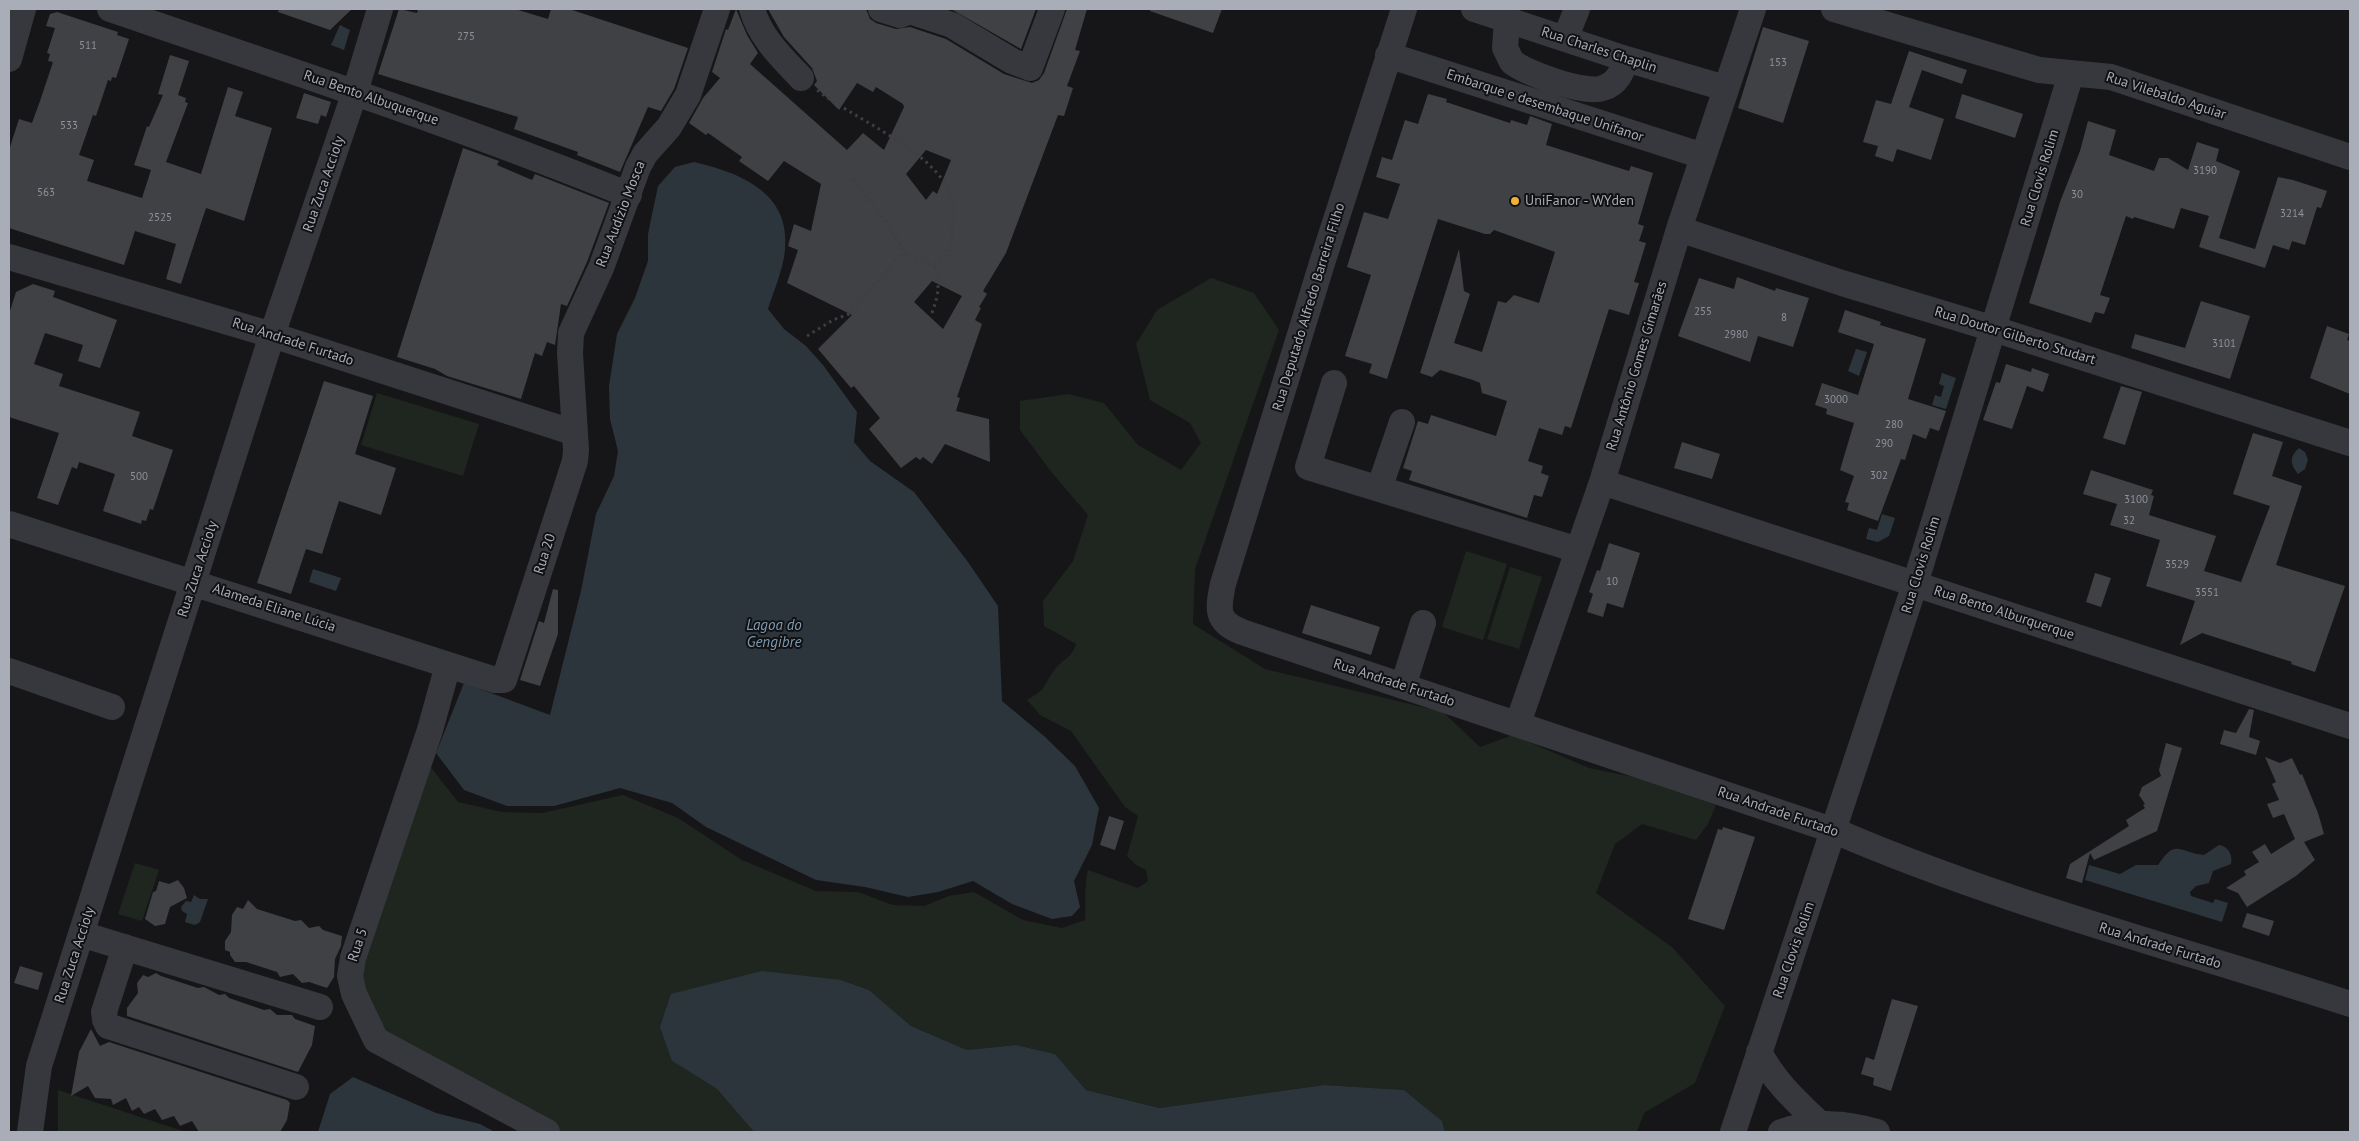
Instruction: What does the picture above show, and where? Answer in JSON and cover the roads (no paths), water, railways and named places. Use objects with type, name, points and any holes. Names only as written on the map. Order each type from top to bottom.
[{"type":"street","points":[[9,59],[23,9]]},
{"type":"street","name":"Rua Bento Albuquerque","points":[[110,9],[355,92],[546,161],[629,195]]},
{"type":"street","name":"Rua Zuca Accioly","points":[[30,1132],[39,1066],[272,335],[355,92],[380,9]]},
{"type":"street","name":"Rua Audízio Mosca","points":[[575,433],[570,353],[572,333],[601,268],[645,154],[669,127],[688,95],[718,9]]},
{"type":"street","points":[[752,9],[758,24],[771,46],[801,78]]},
{"type":"street","points":[[881,9],[900,15],[909,11],[952,25],[1012,61],[1030,68],[1052,9]]},
{"type":"street","name":"Rua Deputado Alfredo Barreira Filho","points":[[1218,606],[1250,498],[1404,9]]},
{"type":"street","name":"Rua Charles Chaplin","points":[[1474,9],[1626,59],[1725,88]]},
{"type":"street","points":[[1565,39],[1577,9]]},
{"type":"street","name":"Rua Antônio Gomes Gimarães","points":[[1518,723],[1602,482],[1679,229],[1753,9]]},
{"type":"street","name":"Rua Vilebaldo Aguiar","points":[[1834,9],[2039,70],[2100,75],[2111,78],[2350,157]]},
{"type":"street","points":[[1507,20],[1505,48],[1512,62],[1552,79],[1581,88],[1602,89],[1617,79],[1626,59]]},
{"type":"street","name":"Embarque e desembaque Unifanor","points":[[1388,56],[1703,156]]},
{"type":"street","name":"Rua Clovis Rolim","points":[[1733,1132],[1758,1052],[1835,831],[1915,584],[2072,74]]},
{"type":"street","name":"Rua Doutor Gilberto Studart","points":[[1679,229],[1842,283],[1994,329],[2350,443]]},
{"type":"street","name":"Rua Andrade Furtado","points":[[10,261],[272,335],[575,433]]},
{"type":"street","points":[[1334,383],[1308,468],[1578,550]]},
{"type":"street","points":[[1379,490],[1402,422]]},
{"type":"street","name":"Rua 20","points":[[507,673],[575,461],[575,433]]},
{"type":"street","name":"Rua Bento Alburquerque","points":[[1602,482],[2350,726]]},
{"type":"street","name":"Alameda Eliane Lúcia","points":[[9,524],[495,680],[504,680],[507,673]]},
{"type":"street","name":"Rua Andrade Furtado","points":[[1218,606],[1220,614],[1227,625],[1234,629],[1835,831],[1902,860],[1986,890],[2154,945],[2350,1004]]},
{"type":"street","points":[[1403,686],[1423,623]]},
{"type":"street","name":"Rua 5","points":[[448,665],[430,730],[353,958],[350,976],[354,994],[376,1040],[546,1132]]},
{"type":"street","points":[[9,671],[112,707]]},
{"type":"street","points":[[81,934],[320,1007]]},
{"type":"street","points":[[125,947],[104,1012],[108,1026],[296,1087]]},
{"type":"street","points":[[1758,1052],[1775,1079],[1819,1123]]},
{"type":"street","points":[[1781,1132],[1819,1123],[1840,1124],[1877,1132]]},
{"type":"water","points":[[340,25],[350,30],[344,50],[331,45]]},
{"type":"water","name":"Lagoa do Gengibre","points":[[694,162],[745,179],[759,188],[780,213],[785,230],[785,250],[768,309],[784,329],[806,346],[823,365],[857,412],[854,442],[870,461],[914,492],[968,562],[998,606],[1002,701],[1044,736],[1075,766],[1099,808],[1092,845],[1074,881],[1080,907],[1072,916],[1052,919],[1012,904],[973,881],[938,892],[908,897],[865,887],[816,880],[706,827],[672,803],[620,788],[554,806],[507,806],[464,790],[436,753],[464,683],[550,715],[581,591],[596,514],[614,476],[618,451],[610,419],[609,386],[617,334],[635,298],[648,261],[648,234],[658,186],[675,167]]},
{"type":"water","points":[[1856,349],[1867,352],[1859,376],[1848,371]]},
{"type":"water","points":[[1942,373],[1956,378],[1946,409],[1932,405],[1935,395],[1941,397],[1944,386],[1939,384]]},
{"type":"water","points":[[2299,448],[2305,452],[2308,460],[2305,469],[2298,474],[2293,467],[2292,458]]},
{"type":"water","points":[[1882,514],[1895,518],[1889,536],[1878,542],[1866,539],[1869,528],[1877,530]]},
{"type":"water","points":[[313,569],[341,578],[336,591],[309,582]]},
{"type":"water","points":[[2219,845],[2229,851],[2231,864],[2213,871],[2209,883],[2196,886],[2190,892],[2191,896],[2213,903],[2215,899],[2228,903],[2222,922],[2085,880],[2089,865],[2120,874],[2136,865],[2158,865],[2174,849],[2204,855]]},
{"type":"water","points":[[194,895],[200,899],[208,899],[200,922],[195,925],[185,922],[187,914],[182,911],[181,907],[186,901],[191,902]]},
{"type":"water","points":[[762,971],[841,980],[869,990],[911,1026],[967,1050],[1016,1045],[1055,1054],[1086,1090],[1160,1108],[1324,1085],[1404,1090],[1442,1121],[1445,1132],[754,1132],[717,1089],[672,1061],[660,1027],[671,994]]},
{"type":"water","points":[[353,1077],[436,1113],[480,1124],[495,1132],[318,1132],[330,1094]]},
{"type":"place","name":"UniFanor - WYden","points":[[1515,201]]}]
